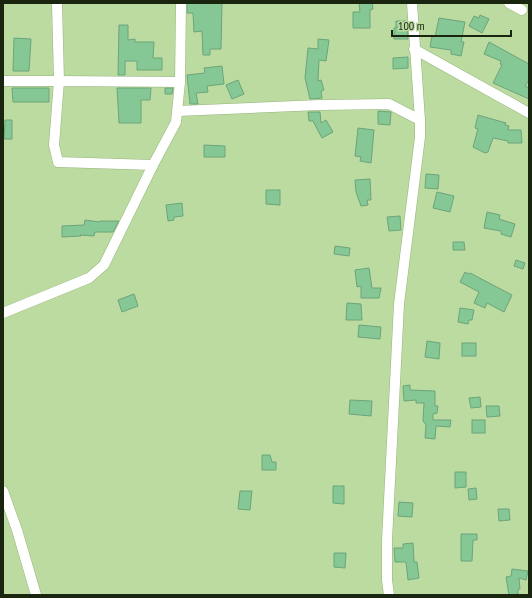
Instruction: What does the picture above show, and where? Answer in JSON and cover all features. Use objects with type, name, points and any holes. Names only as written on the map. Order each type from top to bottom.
[{"type":"street","points":[[57,3],[59,81],[54,145],[58,162],[152,165]]},
{"type":"street","points":[[3,314],[89,278],[104,265],[152,165],[176,122],[180,82],[181,3]]},
{"type":"street","points":[[389,595],[387,580],[387,540],[399,304],[420,120],[412,3]]},
{"type":"street","points":[[509,3],[522,10]]},
{"type":"street","points":[[414,49],[529,113]]},
{"type":"street","points":[[3,81],[180,82]]},
{"type":"street","points":[[178,111],[320,105],[389,104],[420,120]]},
{"type":"street","points":[[3,491],[17,530],[36,595]]},
{"type":"building","points":[[187,3],[222,3],[221,49],[210,49],[210,55],[203,55],[202,31],[194,32],[193,13],[187,13]]},
{"type":"building","points":[[359,3],[372,3],[373,9],[370,10],[370,28],[353,28],[353,12],[360,12]]},
{"type":"building","points":[[480,15],[489,19],[482,33],[469,26],[474,16],[479,18]]},
{"type":"building","points":[[439,18],[465,22],[461,42],[464,42],[461,56],[451,54],[451,50],[430,47],[432,36],[435,37]]},
{"type":"building","points":[[396,21],[407,21],[408,39],[394,39],[394,28],[396,28]]},
{"type":"building","points":[[119,25],[128,25],[128,40],[135,39],[135,42],[154,42],[153,58],[162,58],[162,70],[137,70],[137,61],[125,61],[125,75],[118,75]]},
{"type":"building","points":[[14,38],[31,39],[29,71],[13,71]]},
{"type":"building","points":[[318,39],[329,40],[326,61],[319,60],[318,81],[321,80],[324,90],[321,91],[322,98],[310,99],[305,78],[308,48],[318,49]]},
{"type":"building","points":[[489,42],[529,64],[529,80],[525,86],[529,88],[529,99],[493,83],[502,65],[500,64],[501,61],[484,54]]},
{"type":"building","points":[[408,57],[408,68],[393,69],[393,58]]},
{"type":"building","points":[[222,66],[224,84],[207,86],[208,92],[196,93],[198,104],[190,104],[187,75],[205,73],[204,68]]},
{"type":"building","points":[[238,80],[244,94],[232,99],[226,85]]},
{"type":"building","points":[[12,88],[49,88],[49,102],[13,102]]},
{"type":"building","points":[[117,88],[151,88],[150,100],[141,100],[141,123],[119,123]]},
{"type":"building","points":[[165,88],[173,88],[172,94],[165,94]]},
{"type":"building","points":[[378,111],[391,112],[390,125],[378,124]]},
{"type":"building","points":[[308,112],[320,112],[321,123],[326,120],[333,132],[322,138],[313,121],[309,121]]},
{"type":"building","points":[[478,115],[506,123],[505,125],[509,126],[508,130],[521,130],[522,143],[508,143],[508,141],[493,138],[488,152],[485,153],[473,147],[478,129],[475,128]]},
{"type":"building","points":[[5,120],[12,120],[12,139],[4,139]]},
{"type":"building","points":[[358,128],[374,130],[371,163],[360,161],[361,157],[355,156]]},
{"type":"building","points":[[204,145],[225,146],[225,157],[204,157]]},
{"type":"building","points":[[426,174],[439,175],[438,189],[425,188]]},
{"type":"building","points":[[370,179],[371,200],[367,200],[368,205],[361,206],[356,192],[355,180]]},
{"type":"building","points":[[266,190],[280,190],[280,205],[266,204]]},
{"type":"building","points":[[437,192],[454,196],[450,212],[433,208]]},
{"type":"building","points":[[182,203],[183,216],[174,217],[174,220],[168,221],[166,205]]},
{"type":"building","points":[[487,212],[500,215],[499,219],[515,224],[511,237],[501,234],[501,231],[484,228]]},
{"type":"building","points":[[400,216],[401,230],[389,231],[387,217]]},
{"type":"building","points":[[85,220],[100,222],[119,221],[113,232],[95,232],[94,236],[80,235],[81,236],[62,237],[62,226],[84,225]]},
{"type":"building","points":[[453,242],[464,242],[465,250],[453,250]]},
{"type":"building","points":[[335,246],[350,248],[349,256],[334,254]]},
{"type":"building","points":[[516,260],[525,263],[523,269],[514,266]]},
{"type":"building","points":[[369,268],[372,288],[381,288],[379,298],[361,298],[361,286],[357,287],[355,270]]},
{"type":"building","points":[[465,272],[470,273],[512,295],[504,312],[487,303],[485,308],[474,303],[479,292],[460,282]]},
{"type":"building","points":[[134,294],[138,306],[122,312],[118,300]]},
{"type":"building","points":[[347,303],[361,304],[362,320],[346,320]]},
{"type":"building","points":[[460,308],[474,310],[472,320],[469,320],[468,324],[458,322]]},
{"type":"building","points":[[359,325],[381,327],[380,339],[358,337]]},
{"type":"building","points":[[427,341],[440,343],[439,359],[425,357]]},
{"type":"building","points":[[462,343],[476,343],[476,356],[462,356]]},
{"type":"building","points":[[410,385],[410,390],[435,391],[435,406],[438,406],[437,413],[433,414],[433,420],[451,420],[450,427],[436,426],[435,439],[425,438],[426,425],[423,421],[424,403],[416,403],[416,400],[404,401],[403,386]]},
{"type":"building","points":[[480,397],[481,407],[471,408],[469,398]]},
{"type":"building","points":[[350,400],[372,401],[371,416],[349,414]]},
{"type":"building","points":[[486,406],[499,406],[500,416],[487,417]]},
{"type":"building","points":[[472,420],[485,420],[485,433],[472,433]]},
{"type":"building","points":[[262,455],[270,455],[272,462],[276,462],[276,470],[262,470]]},
{"type":"building","points":[[455,472],[466,472],[466,487],[455,488]]},
{"type":"building","points":[[333,486],[344,486],[344,504],[333,503]]},
{"type":"building","points":[[476,488],[477,499],[469,500],[468,489]]},
{"type":"building","points":[[240,491],[252,491],[250,510],[238,509]]},
{"type":"building","points":[[399,502],[413,503],[412,517],[398,516]]},
{"type":"building","points":[[498,509],[509,509],[510,520],[499,521]]},
{"type":"building","points":[[461,534],[477,534],[477,540],[473,540],[472,561],[461,561]]},
{"type":"building","points":[[413,543],[414,562],[417,562],[419,578],[408,580],[406,562],[395,562],[394,548],[403,548],[403,544]]},
{"type":"building","points":[[334,553],[346,553],[345,568],[334,567]]},
{"type":"building","points":[[512,569],[528,571],[526,580],[519,578],[520,589],[518,589],[518,594],[509,595],[506,577],[511,576]]}]
